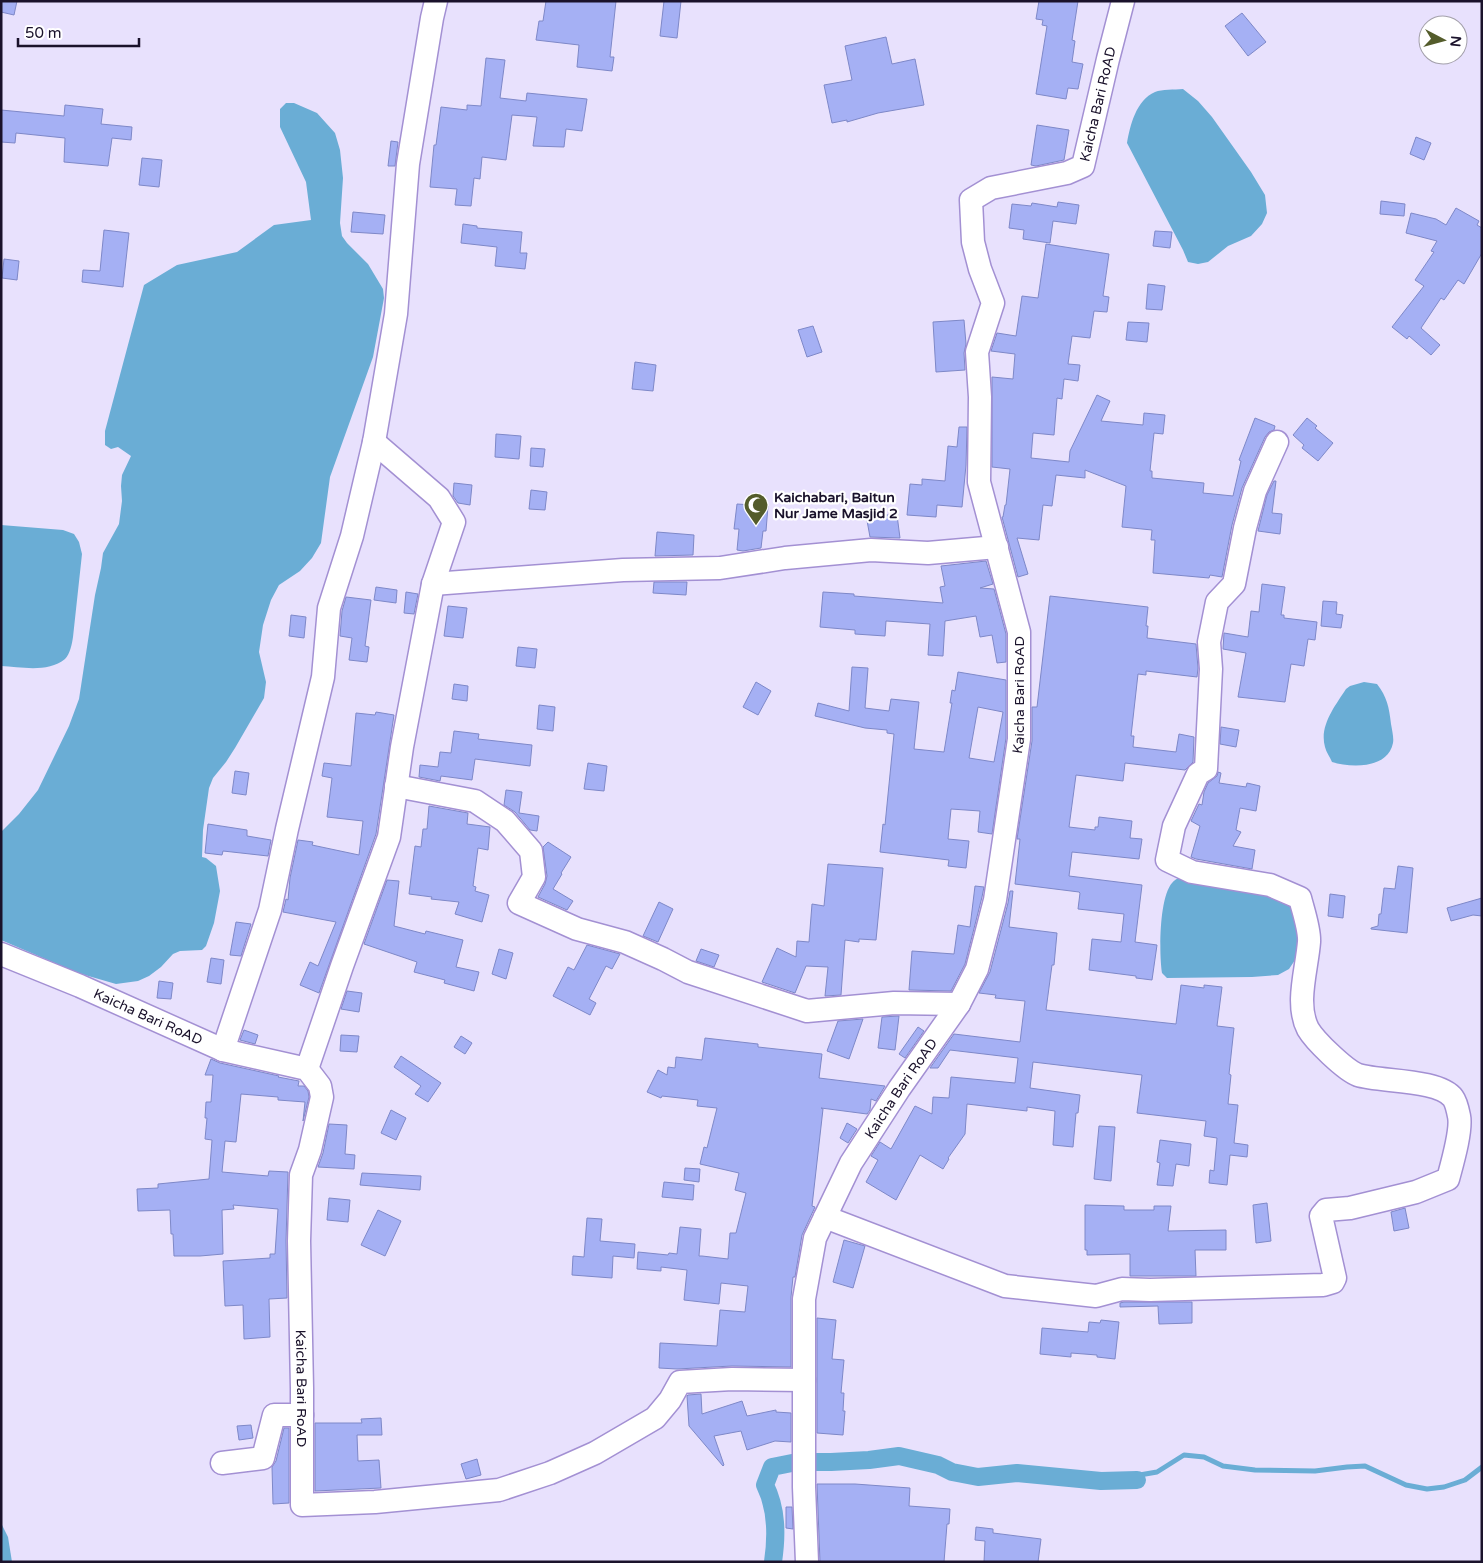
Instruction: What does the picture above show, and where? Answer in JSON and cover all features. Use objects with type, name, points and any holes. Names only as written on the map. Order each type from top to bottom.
[{"type":"street","points":[[223,1050],[270,910],[286,829],[323,677],[329,608],[352,536],[374,442],[396,314],[408,164],[436,1]]},
{"type":"street","name":"Kaicha Bari RoAD","points":[[807,1562],[804,1487],[804,1299],[815,1238],[851,1163],[899,1089],[960,1004],[978,969],[995,900],[1019,739],[1019,632],[979,482],[980,397],[977,352],[993,303],[980,269],[973,242],[971,200],[991,188],[1067,172],[1083,166],[1123,1]]},
{"type":"street","points":[[307,1069],[389,836],[402,747],[433,584],[454,522],[439,498],[374,442]]},
{"type":"street","points":[[825,1217],[1005,1286],[1096,1296],[1122,1289],[1323,1286],[1333,1282],[1335,1278],[1321,1216],[1326,1210],[1350,1208],[1416,1192],[1448,1179],[1457,1143],[1460,1118],[1453,1098],[1444,1090],[1420,1084],[1358,1074],[1336,1060],[1309,1030],[1303,1016],[1303,980],[1310,940],[1300,898],[1270,885],[1192,872],[1167,860],[1174,826],[1198,774],[1206,769],[1211,669],[1209,642],[1217,602],[1234,584],[1245,528],[1255,491],[1277,442]]},
{"type":"street","points":[[433,584],[623,570],[720,568],[785,558],[871,550],[928,553],[997,547]]},
{"type":"street","points":[[396,786],[475,801],[506,821],[531,851],[534,877],[519,903],[577,929],[625,942],[663,958],[688,972],[807,1011],[894,1002],[960,1004]]},
{"type":"street","name":"Kaicha Bari RoAD","points":[[1,954],[80,986],[223,1050],[307,1069],[320,1086],[322,1096],[310,1150],[301,1175],[299,1241],[302,1504],[375,1502],[499,1490],[550,1473],[595,1453],[655,1418],[670,1400],[680,1382],[732,1379],[804,1380]]},
{"type":"street","points":[[222,1463],[263,1458],[274,1415],[302,1414]]},
{"type":"water","points":[[1183,89],[1198,101],[1212,117],[1251,172],[1265,195],[1267,213],[1262,224],[1251,236],[1228,246],[1208,262],[1198,264],[1188,262],[1127,143],[1135,114],[1148,96],[1158,91]]},
{"type":"water","points":[[286,103],[294,103],[317,113],[335,133],[340,150],[343,178],[340,223],[342,236],[368,264],[383,289],[384,298],[373,357],[330,477],[321,543],[312,558],[300,571],[279,585],[271,600],[263,625],[259,652],[266,682],[264,698],[235,748],[213,778],[209,788],[203,830],[202,857],[216,866],[220,891],[214,923],[206,946],[202,950],[180,951],[173,954],[161,967],[138,981],[116,984],[78,973],[1,940],[1,832],[19,814],[38,790],[69,726],[79,699],[103,553],[119,524],[122,501],[122,475],[131,456],[118,447],[111,449],[105,445],[105,431],[144,285],[177,265],[237,252],[274,225],[311,220],[306,182],[280,127],[280,109]]},
{"type":"water","points":[[1,525],[63,530],[74,534],[79,542],[82,554],[73,640],[67,657],[51,666],[34,668],[1,666]]},
{"type":"water","points":[[1364,682],[1377,684],[1387,702],[1393,736],[1390,752],[1377,762],[1368,764],[1349,765],[1332,762],[1324,739],[1324,731],[1329,716],[1346,689]]},
{"type":"water","points":[[1189,875],[1292,903],[1301,923],[1295,960],[1289,969],[1278,975],[1252,977],[1167,978],[1162,973],[1160,953],[1162,913],[1168,890],[1172,883]]},
{"type":"water","points":[[1,1523],[8,1537],[12,1562],[1,1562]]},
{"type":"building","points":[[1,1],[17,1],[14,15],[1,12]]},
{"type":"building","points":[[546,1],[616,1],[610,57],[614,57],[612,71],[577,67],[579,45],[536,40],[539,21],[543,21]]},
{"type":"building","points":[[664,1],[681,1],[677,38],[660,36]]},
{"type":"building","points":[[1039,1],[1078,1],[1072,40],[1075,41],[1072,62],[1083,64],[1078,89],[1068,88],[1066,99],[1036,94],[1047,26],[1042,25],[1043,20],[1036,19]]},
{"type":"building","points":[[1242,13],[1266,42],[1248,56],[1225,26]]},
{"type":"building","points":[[886,37],[892,64],[915,59],[924,105],[878,113],[847,122],[847,120],[832,123],[824,85],[852,80],[845,46]]},
{"type":"building","points":[[486,58],[505,60],[500,98],[526,101],[527,93],[587,99],[582,131],[566,129],[564,147],[533,146],[537,117],[512,115],[506,160],[482,157],[480,179],[474,178],[471,206],[455,205],[457,189],[430,187],[434,145],[436,145],[441,107],[467,110],[467,105],[481,106]]},
{"type":"building","points":[[65,105],[103,109],[101,124],[132,127],[131,140],[112,138],[108,166],[64,162],[65,138],[16,133],[15,143],[1,142],[1,110],[64,116]]},
{"type":"building","points":[[1037,125],[1069,130],[1064,160],[1036,166],[1031,165]]},
{"type":"building","points":[[1416,137],[1431,143],[1424,160],[1410,154]]},
{"type":"building","points":[[391,141],[398,142],[395,166],[388,166]]},
{"type":"building","points":[[142,158],[162,160],[159,187],[139,185]]},
{"type":"building","points":[[1381,201],[1405,204],[1404,216],[1380,214]]},
{"type":"building","points":[[1058,202],[1079,205],[1076,224],[1053,221],[1050,243],[1023,239],[1024,230],[1009,228],[1012,204],[1031,206],[1032,203],[1057,207]]},
{"type":"building","points":[[1456,208],[1479,221],[1477,225],[1482,228],[1482,253],[1464,284],[1458,280],[1444,300],[1441,298],[1421,328],[1440,345],[1431,355],[1409,336],[1407,339],[1392,327],[1424,286],[1415,280],[1434,252],[1431,251],[1437,241],[1406,233],[1411,213],[1436,219],[1446,225]]},
{"type":"building","points":[[353,212],[385,215],[383,234],[351,232]]},
{"type":"building","points":[[463,224],[477,226],[477,228],[522,232],[520,253],[527,253],[525,269],[495,266],[497,247],[461,243]]},
{"type":"building","points":[[104,230],[129,233],[123,287],[82,282],[83,270],[100,271]]},
{"type":"building","points":[[1155,231],[1172,232],[1170,248],[1153,246]]},
{"type":"building","points":[[1046,244],[1109,254],[1103,296],[1109,297],[1107,312],[1094,311],[1090,338],[1072,336],[1068,364],[1080,365],[1078,381],[1064,379],[1062,399],[1057,398],[1054,435],[1033,433],[1031,458],[1069,462],[1070,451],[1097,395],[1110,401],[1101,421],[1143,425],[1144,413],[1165,415],[1163,434],[1154,433],[1150,471],[1152,471],[1152,478],[1204,483],[1203,493],[1233,496],[1241,461],[1239,460],[1255,418],[1275,426],[1274,430],[1265,437],[1242,488],[1232,525],[1222,577],[1210,575],[1209,578],[1153,573],[1155,540],[1151,540],[1152,530],[1122,527],[1126,486],[1085,470],[1085,478],[1056,475],[1052,506],[1043,505],[1039,540],[1017,538],[1028,574],[1018,577],[1002,517],[1006,505],[1010,469],[992,467],[992,377],[1013,379],[1015,354],[991,351],[997,333],[1016,336],[1022,296],[1038,298]]},
{"type":"building","points":[[4,259],[19,261],[17,280],[2,278]]},
{"type":"building","points":[[1148,284],[1165,286],[1162,310],[1146,309]]},
{"type":"building","points":[[964,320],[966,344],[964,353],[965,370],[936,372],[933,322]]},
{"type":"building","points":[[1128,322],[1149,323],[1147,342],[1126,340]]},
{"type":"building","points":[[813,326],[822,352],[807,357],[798,330]]},
{"type":"building","points":[[635,362],[656,365],[653,391],[632,389]]},
{"type":"building","points":[[1307,418],[1317,426],[1315,428],[1333,443],[1318,461],[1302,448],[1304,445],[1293,435]]},
{"type":"building","points":[[959,427],[967,427],[962,507],[937,505],[936,517],[907,515],[910,484],[922,485],[922,479],[945,481],[948,446],[957,447]]},
{"type":"building","points":[[496,434],[521,436],[519,459],[495,457]]},
{"type":"building","points":[[531,448],[545,449],[543,467],[530,466]]},
{"type":"building","points":[[1274,481],[1276,481],[1272,513],[1282,514],[1280,534],[1258,531],[1267,495]]},
{"type":"building","points":[[454,483],[472,485],[470,505],[458,503],[453,496]]},
{"type":"building","points":[[531,490],[547,492],[545,510],[529,509]]},
{"type":"building","points":[[737,504],[768,506],[766,531],[763,531],[761,548],[737,550],[739,529],[734,529]]},
{"type":"building","points":[[866,515],[897,515],[900,538],[870,537]]},
{"type":"building","points":[[657,532],[694,535],[693,555],[655,556]]},
{"type":"building","points":[[986,561],[993,584],[980,588],[994,589],[1006,634],[1006,662],[997,663],[992,635],[980,637],[976,616],[945,621],[943,656],[928,655],[930,624],[886,621],[885,636],[855,634],[855,630],[820,627],[823,592],[943,603],[940,587],[945,586],[941,566]]},
{"type":"building","points":[[654,582],[687,582],[686,595],[653,593]]},
{"type":"building","points":[[1262,584],[1285,587],[1281,615],[1284,615],[1284,618],[1317,622],[1315,640],[1308,639],[1304,666],[1291,664],[1285,702],[1238,697],[1246,653],[1223,649],[1224,633],[1248,637],[1251,611],[1259,612]]},
{"type":"building","points":[[376,587],[397,590],[396,603],[374,600]]},
{"type":"building","points":[[406,592],[418,594],[414,614],[404,613]]},
{"type":"building","points":[[1050,596],[1148,607],[1147,638],[1196,644],[1197,677],[1146,671],[1146,675],[1138,674],[1131,736],[1134,736],[1133,747],[1176,752],[1179,734],[1194,737],[1193,762],[1185,770],[1125,763],[1123,781],[1076,775],[1069,827],[1095,830],[1095,827],[1098,827],[1099,817],[1132,821],[1130,838],[1142,839],[1139,859],[1072,852],[1069,876],[1142,885],[1135,942],[1157,945],[1152,980],[1089,970],[1092,939],[1121,942],[1124,914],[1078,909],[1079,892],[1015,884],[1020,839],[1017,839],[1032,741],[1032,707],[1037,707]]},
{"type":"building","points":[[346,597],[371,600],[365,646],[369,647],[367,662],[349,660],[352,638],[340,636],[342,611]]},
{"type":"building","points":[[1323,601],[1337,602],[1336,614],[1343,615],[1341,628],[1321,626]]},
{"type":"building","points":[[448,606],[467,608],[463,638],[444,636]]},
{"type":"building","points":[[291,615],[306,617],[304,638],[289,636]]},
{"type":"building","points":[[518,647],[537,649],[535,668],[516,666]]},
{"type":"building","points":[[852,667],[868,668],[865,708],[889,711],[891,699],[919,702],[914,749],[944,752],[952,703],[950,703],[952,690],[955,691],[958,672],[1006,680],[1006,738],[992,834],[978,832],[980,811],[951,809],[948,839],[969,841],[966,868],[948,866],[949,860],[880,852],[883,824],[885,825],[894,734],[887,733],[887,730],[865,728],[815,716],[818,703],[849,711]],"holes":[[[978,707],[1003,712],[994,762],[969,758]]]},
{"type":"building","points":[[756,682],[771,691],[758,715],[743,707]]},
{"type":"building","points":[[454,684],[468,686],[467,701],[452,699]]},
{"type":"building","points":[[539,705],[555,707],[553,731],[537,729]]},
{"type":"building","points":[[376,712],[394,715],[376,834],[319,993],[300,985],[310,962],[318,966],[336,922],[283,912],[286,899],[288,900],[290,878],[298,840],[313,842],[312,845],[359,855],[363,821],[327,817],[332,778],[322,776],[324,763],[351,766],[356,713],[375,715]]},
{"type":"building","points":[[1221,727],[1239,730],[1236,747],[1220,744]]},
{"type":"building","points":[[454,731],[479,734],[478,739],[532,745],[530,766],[475,759],[472,780],[441,776],[440,781],[419,777],[420,765],[438,767],[440,752],[451,753]]},
{"type":"building","points":[[588,763],[607,766],[604,791],[584,789]]},
{"type":"building","points":[[235,771],[249,773],[246,795],[232,793]]},
{"type":"building","points":[[1218,772],[1221,773],[1219,783],[1246,787],[1247,783],[1260,786],[1256,811],[1240,808],[1236,830],[1241,832],[1233,846],[1255,850],[1252,869],[1191,857],[1200,826],[1191,821],[1199,804],[1202,805],[1208,783],[1217,776]]},
{"type":"building","points":[[506,790],[522,792],[519,813],[539,816],[537,831],[530,830],[515,812],[504,805]]},
{"type":"building","points":[[429,806],[468,813],[467,824],[490,827],[488,850],[478,848],[473,886],[476,887],[475,891],[489,895],[482,922],[455,914],[459,902],[409,894],[415,846],[421,847],[423,829],[427,829]]},
{"type":"building","points":[[208,824],[247,830],[247,836],[271,840],[268,856],[223,851],[222,855],[205,853]]},
{"type":"building","points":[[548,842],[571,857],[553,889],[573,901],[567,910],[538,897],[547,876],[543,847]]},
{"type":"building","points":[[828,864],[883,868],[876,940],[859,939],[859,942],[845,940],[841,995],[825,996],[828,967],[806,966],[795,993],[762,982],[777,948],[796,957],[797,941],[809,942],[812,904],[824,906]]},
{"type":"building","points":[[1398,866],[1413,868],[1407,933],[1371,929],[1378,926],[1384,888],[1395,889]]},
{"type":"building","points":[[387,880],[399,881],[394,926],[425,934],[426,931],[463,940],[456,967],[479,972],[474,991],[444,983],[445,980],[414,972],[417,962],[364,944]]},
{"type":"building","points":[[975,886],[984,887],[982,897],[965,964],[951,991],[909,990],[912,951],[954,954],[958,925],[970,927]]},
{"type":"building","points":[[1010,891],[1013,891],[1009,927],[1057,933],[1054,965],[1052,965],[1046,1010],[1176,1024],[1181,985],[1204,988],[1204,985],[1222,987],[1217,1026],[1234,1028],[1228,1104],[1238,1105],[1234,1143],[1248,1145],[1247,1157],[1230,1155],[1227,1185],[1209,1183],[1210,1170],[1214,1171],[1217,1138],[1204,1136],[1206,1121],[1137,1113],[1142,1075],[1033,1062],[1030,1088],[1080,1095],[1078,1113],[1076,1113],[1073,1147],[1053,1145],[1055,1111],[1027,1107],[1027,1111],[967,1104],[965,1134],[948,1158],[943,1169],[920,1155],[896,1200],[866,1182],[878,1160],[871,1156],[880,1142],[891,1149],[915,1106],[932,1114],[933,1097],[949,1098],[951,1077],[1015,1083],[1018,1058],[950,1050],[938,1068],[930,1068],[954,1034],[1020,1042],[1025,1001],[995,998],[996,995],[979,993],[990,972]]},
{"type":"building","points":[[1330,894],[1345,896],[1343,918],[1328,916]]},
{"type":"building","points":[[1482,898],[1482,916],[1473,915],[1451,921],[1447,908]]},
{"type":"building","points":[[659,902],[673,909],[658,942],[643,936]]},
{"type":"building","points":[[236,922],[251,924],[241,956],[230,955]]},
{"type":"building","points":[[587,945],[620,954],[612,969],[606,966],[589,999],[596,1003],[590,1015],[553,996],[568,967],[574,970]]},
{"type":"building","points":[[499,949],[513,953],[506,979],[492,974]]},
{"type":"building","points":[[701,949],[719,955],[714,967],[696,961]]},
{"type":"building","points":[[211,958],[224,960],[221,984],[207,982]]},
{"type":"building","points":[[159,981],[173,983],[171,999],[157,998]]},
{"type":"building","points":[[347,991],[362,993],[359,1012],[341,1009]]},
{"type":"building","points":[[899,1016],[895,1050],[878,1048],[882,1017]]},
{"type":"building","points":[[863,1019],[849,1059],[827,1051],[838,1021]]},
{"type":"building","points":[[918,1027],[924,1031],[905,1058],[899,1054]]},
{"type":"building","points":[[244,1030],[258,1035],[255,1044],[240,1040]]},
{"type":"building","points":[[341,1035],[359,1036],[357,1052],[340,1051]]},
{"type":"building","points":[[461,1036],[472,1043],[465,1054],[454,1047]]},
{"type":"building","points":[[705,1038],[758,1044],[758,1047],[822,1054],[819,1078],[885,1086],[876,1101],[871,1099],[870,1110],[867,1114],[821,1108],[823,1109],[812,1206],[815,1207],[802,1235],[795,1277],[793,1277],[791,1297],[791,1367],[659,1368],[660,1343],[717,1346],[720,1310],[745,1312],[748,1286],[721,1283],[719,1304],[684,1300],[687,1270],[661,1267],[661,1271],[637,1269],[638,1252],[677,1254],[680,1227],[701,1229],[699,1256],[728,1259],[730,1233],[736,1233],[746,1193],[735,1190],[739,1173],[700,1164],[704,1147],[707,1148],[717,1108],[697,1106],[698,1100],[662,1096],[661,1098],[647,1092],[658,1070],[667,1075],[668,1067],[675,1068],[676,1057],[702,1060]]},
{"type":"building","points":[[401,1056],[441,1083],[428,1102],[415,1094],[421,1086],[394,1067]]},
{"type":"building","points":[[211,1059],[220,1063],[299,1081],[298,1086],[304,1086],[308,1091],[309,1097],[303,1121],[305,1102],[278,1100],[278,1097],[241,1094],[236,1142],[225,1141],[222,1172],[268,1176],[269,1171],[288,1172],[287,1298],[269,1299],[270,1337],[244,1339],[243,1305],[225,1306],[223,1261],[270,1258],[270,1254],[275,1254],[278,1209],[233,1205],[234,1209],[222,1210],[223,1254],[200,1256],[174,1256],[170,1210],[138,1211],[137,1189],[158,1188],[158,1184],[209,1179],[212,1140],[205,1139],[207,1118],[205,1118],[206,1102],[211,1102],[213,1075],[205,1075]]},
{"type":"building","points":[[391,1110],[406,1118],[396,1140],[381,1133]]},
{"type":"building","points":[[847,1123],[857,1129],[848,1143],[840,1138]]},
{"type":"building","points":[[329,1124],[347,1125],[345,1154],[355,1155],[354,1169],[318,1167]]},
{"type":"building","points":[[1099,1126],[1115,1127],[1111,1181],[1094,1179]]},
{"type":"building","points":[[1160,1140],[1191,1144],[1189,1166],[1176,1164],[1173,1186],[1157,1185],[1160,1163],[1157,1162]]},
{"type":"building","points":[[685,1168],[700,1169],[699,1182],[684,1180]]},
{"type":"building","points":[[362,1173],[421,1176],[420,1190],[360,1185]]},
{"type":"building","points":[[664,1182],[694,1185],[693,1200],[662,1197]]},
{"type":"building","points":[[329,1198],[350,1200],[348,1222],[327,1220]]},
{"type":"building","points":[[1267,1203],[1271,1241],[1256,1243],[1253,1205]]},
{"type":"building","points":[[1085,1205],[1124,1206],[1124,1210],[1154,1210],[1154,1206],[1171,1206],[1168,1231],[1226,1230],[1226,1250],[1195,1250],[1196,1276],[1130,1276],[1130,1254],[1087,1255],[1087,1250],[1085,1250]]},
{"type":"building","points":[[1405,1208],[1409,1228],[1394,1231],[1391,1212]]},
{"type":"building","points":[[378,1210],[401,1221],[385,1256],[361,1245]]},
{"type":"building","points":[[587,1218],[602,1219],[600,1241],[635,1244],[634,1258],[613,1256],[612,1278],[572,1275],[573,1256],[584,1257]]},
{"type":"building","points":[[844,1240],[865,1246],[853,1288],[833,1282]]},
{"type":"building","points":[[1192,1302],[1192,1323],[1159,1324],[1158,1306],[1120,1307],[1120,1303]]},
{"type":"building","points":[[817,1318],[836,1320],[832,1359],[844,1360],[841,1393],[844,1393],[843,1411],[845,1411],[843,1435],[817,1433]]},
{"type":"building","points":[[1101,1320],[1119,1322],[1115,1359],[1097,1357],[1097,1355],[1071,1353],[1071,1357],[1040,1354],[1042,1328],[1088,1332],[1089,1322],[1100,1323]]},
{"type":"building","points":[[701,1394],[702,1414],[742,1401],[747,1416],[776,1410],[776,1412],[791,1413],[791,1442],[775,1441],[747,1450],[741,1431],[714,1436],[723,1466],[689,1426],[687,1396]]},
{"type":"building","points":[[381,1418],[382,1435],[357,1435],[358,1461],[379,1460],[381,1488],[315,1491],[315,1423],[362,1423],[361,1419]]},
{"type":"building","points":[[251,1425],[253,1438],[239,1440],[237,1426]]},
{"type":"building","points":[[284,1428],[289,1428],[289,1503],[273,1504],[272,1467],[276,1461]]},
{"type":"building","points":[[477,1459],[481,1475],[466,1479],[461,1464]]},
{"type":"building","points":[[817,1484],[855,1484],[910,1488],[909,1506],[950,1509],[944,1562],[820,1562]]},
{"type":"building","points":[[786,1507],[792,1507],[793,1529],[786,1528]]},
{"type":"building","points":[[976,1527],[993,1529],[993,1533],[1041,1539],[1038,1562],[984,1562],[985,1541],[975,1540]]},
{"type":"waterway","points":[[1099,1482],[1157,1472],[1184,1455],[1204,1457],[1223,1466],[1255,1470],[1315,1471],[1365,1466],[1406,1485],[1427,1489],[1444,1487],[1465,1480],[1482,1467]]},
{"type":"waterway","points":[[773,1562],[775,1522],[772,1503],[765,1485],[772,1467],[797,1462],[869,1460],[899,1456],[938,1465],[952,1472],[978,1477],[1017,1473],[1101,1481],[1137,1480]]},
{"type":"place","name":"Kaichabari, Baitun Nur Jame Masjid 2","points":[[756,526]]}]
